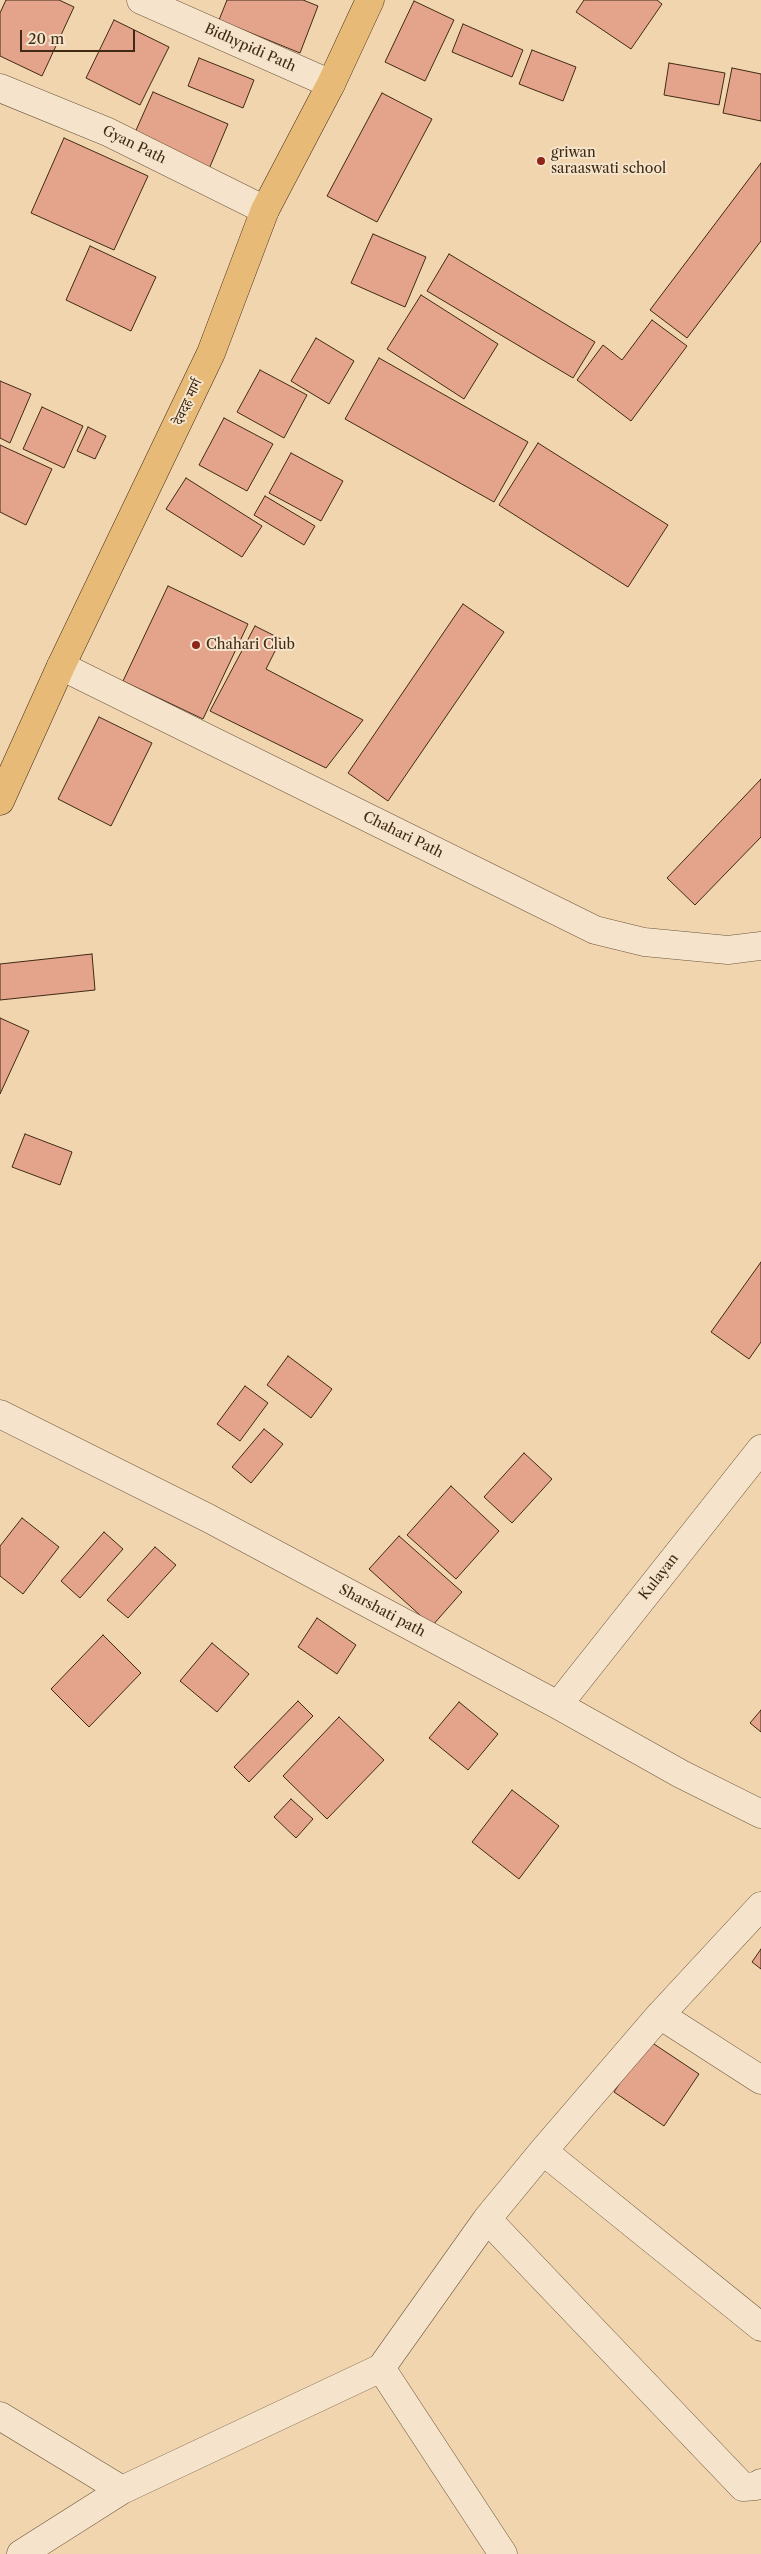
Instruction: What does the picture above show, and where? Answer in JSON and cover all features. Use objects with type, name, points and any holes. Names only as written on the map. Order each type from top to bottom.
[{"type":"main road","name":"देवदह मार्ग","points":[[0,801],[8,761],[61,666],[211,353],[265,210],[331,84],[370,0]]},
{"type":"street","name":"Bidhypidi Path","points":[[141,0],[331,84]]},
{"type":"street","name":"Gyan Path","points":[[0,88],[108,132],[265,210]]},
{"type":"street","name":"Chahari Path","points":[[61,666],[595,930],[644,942],[728,950],[761,946]]},
{"type":"street","name":"Sharshati path","points":[[0,1414],[208,1518],[558,1705],[682,1774],[761,1814]]},
{"type":"street","name":"Kulayan","points":[[558,1705],[761,1449]]},
{"type":"street","points":[[21,2554],[122,2490],[381,2368],[487,2219],[660,2015],[761,1906]]},
{"type":"street","points":[[660,2015],[761,2080]]},
{"type":"street","points":[[543,2151],[761,2327]]},
{"type":"street","points":[[487,2219],[743,2487],[756,2486],[761,2483]]},
{"type":"street","points":[[381,2368],[503,2554]]},
{"type":"street","points":[[0,2416],[122,2490]]},
{"type":"building","points":[[6,0],[59,0],[74,7],[42,76],[0,56],[0,13]]},
{"type":"building","points":[[227,0],[303,0],[318,6],[300,53],[219,20]]},
{"type":"building","points":[[584,0],[657,0],[662,4],[631,49],[576,12]]},
{"type":"building","points":[[414,1],[454,20],[425,81],[385,62]]},
{"type":"building","points":[[114,20],[169,47],[140,105],[86,78]]},
{"type":"building","points":[[463,24],[523,50],[512,77],[452,52]]},
{"type":"building","points":[[532,50],[576,67],[563,101],[519,84]]},
{"type":"building","points":[[199,58],[254,80],[243,108],[188,86]]},
{"type":"building","points":[[669,63],[725,73],[719,105],[664,95]]},
{"type":"building","points":[[732,68],[761,74],[761,121],[723,113]]},
{"type":"building","points":[[153,92],[228,124],[209,169],[133,137]]},
{"type":"building","points":[[382,93],[432,119],[377,222],[327,196]]},
{"type":"building","points":[[64,138],[148,176],[114,250],[31,213]]},
{"type":"building","points":[[761,163],[761,241],[687,338],[650,310]]},
{"type":"building","points":[[373,234],[426,257],[405,307],[351,283]]},
{"type":"building","points":[[90,246],[156,277],[131,331],[66,300]]},
{"type":"building","points":[[449,254],[595,342],[573,378],[427,291]]},
{"type":"building","points":[[421,295],[498,344],[464,399],[387,349]]},
{"type":"building","points":[[652,320],[687,346],[631,421],[577,380],[603,345],[622,360]]},
{"type":"building","points":[[316,338],[354,361],[329,404],[291,381]]},
{"type":"building","points":[[379,358],[528,442],[494,502],[345,419]]},
{"type":"building","points":[[260,370],[307,395],[284,438],[237,412]]},
{"type":"building","points":[[0,381],[31,394],[10,443],[0,438]]},
{"type":"building","points":[[42,407],[83,426],[64,468],[23,449]]},
{"type":"building","points":[[224,418],[273,444],[247,491],[199,465]]},
{"type":"building","points":[[88,427],[106,436],[95,459],[77,451]]},
{"type":"building","points":[[538,443],[668,525],[628,587],[499,505]]},
{"type":"building","points":[[0,445],[52,469],[26,525],[0,512]]},
{"type":"building","points":[[291,453],[343,481],[321,521],[269,493]]},
{"type":"building","points":[[186,478],[262,526],[242,557],[166,509]]},
{"type":"building","points":[[265,496],[315,526],[304,545],[254,515]]},
{"type":"building","points":[[168,586],[248,624],[203,719],[123,681]]},
{"type":"building","points":[[463,604],[504,632],[388,801],[348,773]]},
{"type":"building","points":[[255,626],[281,639],[266,669],[363,720],[326,768],[210,711]]},
{"type":"building","points":[[99,717],[152,743],[111,826],[58,799]]},
{"type":"building","points":[[761,779],[761,837],[695,905],[667,878]]},
{"type":"building","points":[[92,954],[95,990],[0,1000],[0,964]]},
{"type":"building","points":[[0,1018],[29,1031],[0,1094]]},
{"type":"building","points":[[25,1134],[72,1152],[60,1185],[12,1167]]},
{"type":"building","points":[[761,1262],[761,1342],[749,1359],[711,1332]]},
{"type":"building","points":[[288,1356],[332,1389],[311,1418],[267,1385]]},
{"type":"building","points":[[245,1386],[268,1403],[240,1441],[217,1424]]},
{"type":"building","points":[[264,1429],[283,1444],[251,1483],[232,1467]]},
{"type":"building","points":[[524,1453],[552,1479],[512,1523],[484,1497]]},
{"type":"building","points":[[451,1486],[499,1531],[456,1579],[407,1535]]},
{"type":"building","points":[[22,1518],[59,1547],[23,1594],[0,1576],[0,1546]]},
{"type":"building","points":[[104,1532],[123,1549],[80,1598],[61,1581]]},
{"type":"building","points":[[399,1536],[462,1592],[432,1626],[369,1569]]},
{"type":"building","points":[[155,1547],[176,1565],[128,1618],[107,1600]]},
{"type":"building","points":[[317,1618],[356,1645],[337,1674],[298,1647]]},
{"type":"building","points":[[103,1635],[141,1673],[89,1727],[51,1689]]},
{"type":"building","points":[[212,1643],[249,1674],[217,1712],[180,1681]]},
{"type":"building","points":[[298,1701],[313,1716],[249,1782],[234,1767]]},
{"type":"building","points":[[459,1702],[498,1734],[468,1770],[429,1738]]},
{"type":"building","points":[[761,1710],[761,1732],[750,1723]]},
{"type":"building","points":[[339,1717],[384,1760],[327,1819],[283,1776]]},
{"type":"building","points":[[512,1790],[559,1826],[519,1879],[472,1842]]},
{"type":"building","points":[[291,1799],[313,1819],[296,1838],[274,1817]]},
{"type":"building","points":[[761,1949],[761,1969],[752,1962]]},
{"type":"building","points":[[648,2040],[699,2074],[664,2126],[614,2092]]},
{"type":"place","name":"griwan saraaswati school","points":[[541,161]]},
{"type":"place","name":"Chahari Club","points":[[196,645]]}]
